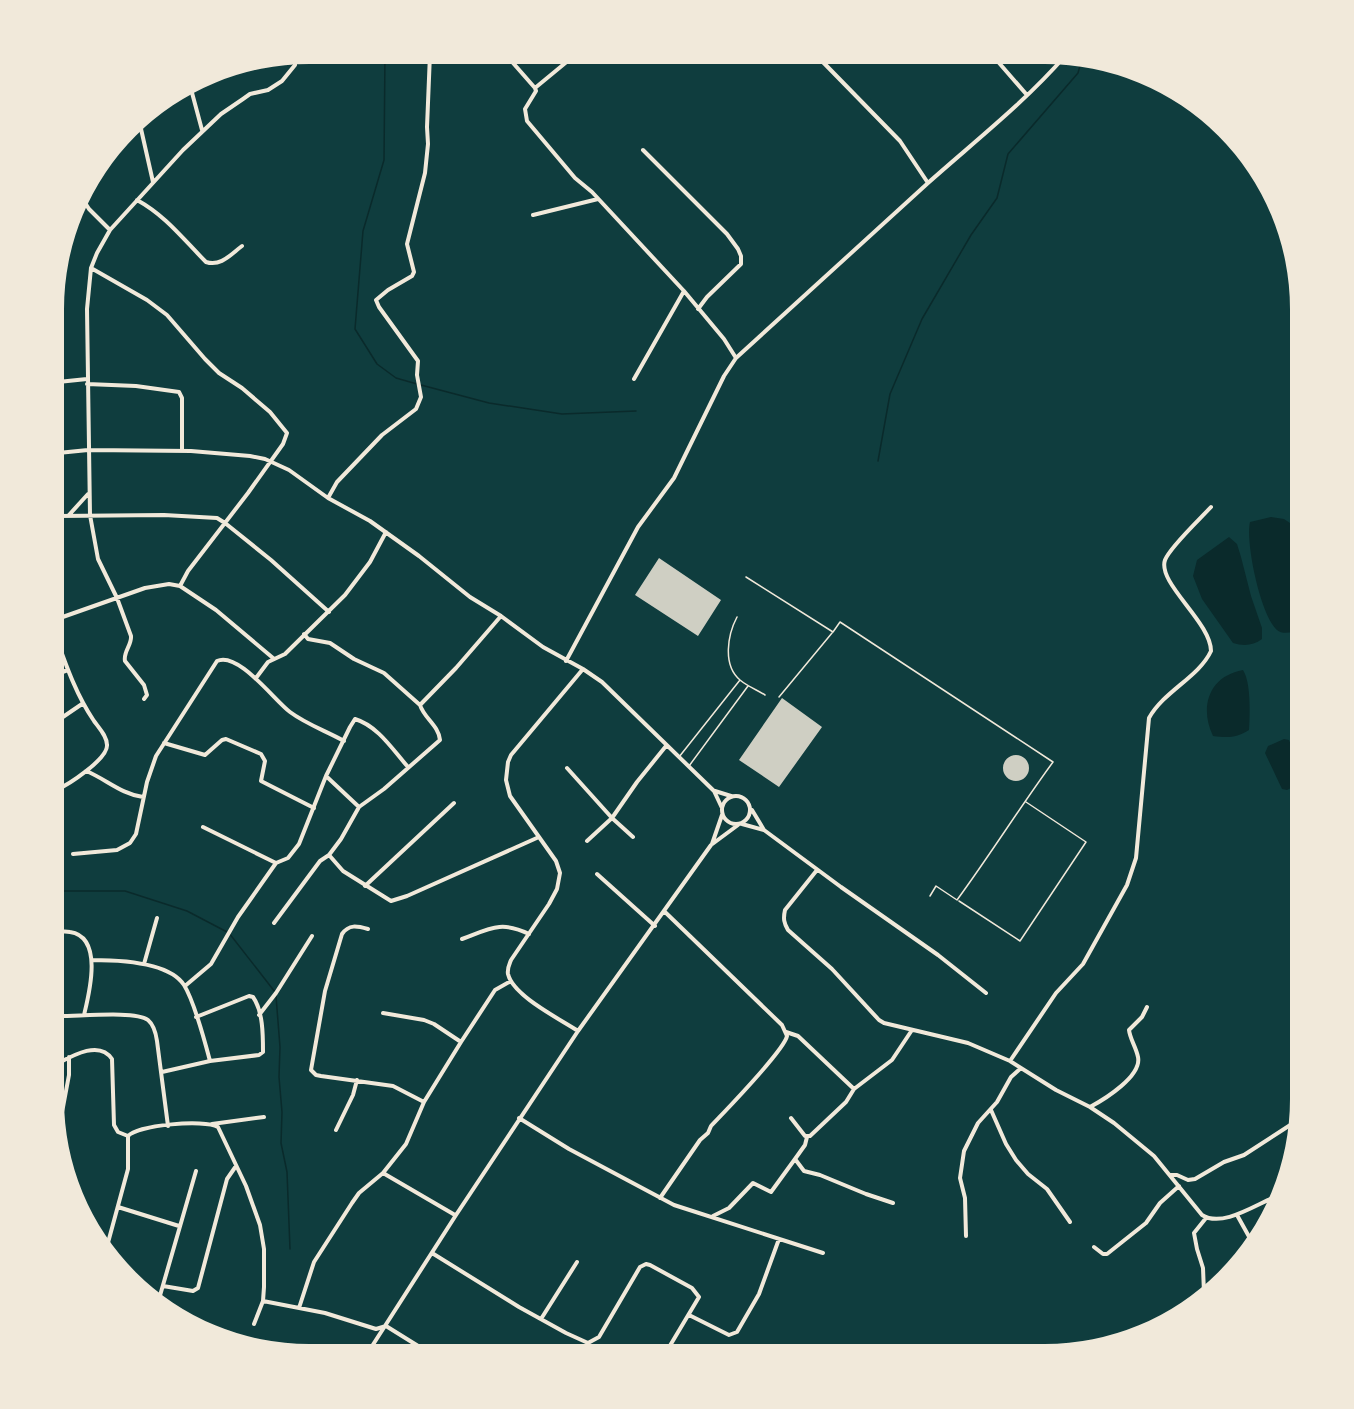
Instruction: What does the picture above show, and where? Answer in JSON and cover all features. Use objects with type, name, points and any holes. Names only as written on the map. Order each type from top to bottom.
[{"type":"street","points":[[328,498],[338,482],[382,435],[416,409],[421,397],[417,375],[418,361],[379,308],[376,300],[412,276],[414,272],[407,244],[425,173],[430,64]]},
{"type":"street","points":[[514,64],[535,88]]},
{"type":"street","points":[[564,64],[535,88],[536,91],[525,109],[527,121],[575,178],[598,199],[684,291],[724,339],[736,358]]},
{"type":"street","points":[[825,64],[900,141],[928,183]]},
{"type":"street","points":[[1000,64],[1027,95]]},
{"type":"street","points":[[144,699],[147,695],[144,685],[125,661],[124,656],[132,640],[117,598],[98,559],[90,515],[87,309],[91,268],[110,230],[202,130],[250,94],[268,90],[282,81],[295,65]]},
{"type":"street","points":[[566,661],[638,527],[674,478],[724,376],[736,358],[928,183],[970,148],[1044,80],[1057,65]]},
{"type":"street","points":[[192,94],[202,130]]},
{"type":"street","points":[[141,131],[153,182]]},
{"type":"street","points":[[643,150],[727,234],[735,243],[741,256],[738,268],[698,309]]},
{"type":"street","points":[[533,215],[598,199]]},
{"type":"street","points":[[137,200],[155,211],[206,262],[217,264],[222,262],[242,246]]},
{"type":"street","points":[[87,207],[110,230]]},
{"type":"street","points":[[91,268],[138,294],[167,315],[194,348],[219,373],[242,388],[270,412],[287,433],[283,444],[188,571],[180,586]]},
{"type":"street","points":[[634,379],[684,291]]},
{"type":"street","points":[[64,382],[87,381],[179,392],[182,398],[182,451]]},
{"type":"street","points":[[64,452],[88,450],[182,451],[250,456],[271,461],[289,470],[328,498],[386,532],[419,556],[446,580],[543,647],[602,682],[714,791],[722,808]]},
{"type":"street","points":[[68,515],[88,493]]},
{"type":"street","points":[[1010,1061],[1056,993],[1083,964],[1132,875],[1136,858],[1149,718],[1173,689],[1203,662],[1211,651],[1206,632],[1174,588],[1166,574],[1164,564],[1169,554],[1211,507]]},
{"type":"street","points":[[64,515],[164,515],[217,518],[329,612]]},
{"type":"street","points":[[256,678],[273,658],[285,654],[329,612],[358,580],[386,532]]},
{"type":"street","points":[[64,617],[159,585],[180,586],[216,610],[273,658]]},
{"type":"street","points":[[420,705],[501,616]]},
{"type":"street","points":[[274,923],[320,861],[329,855],[341,839],[359,807],[384,789],[440,740],[439,734],[420,705],[384,673],[354,659],[324,640],[313,641],[304,634]]},
{"type":"street","points":[[64,659],[82,704],[108,744],[105,753],[95,763],[64,785]]},
{"type":"street","points":[[73,854],[117,850],[130,843],[136,834],[143,797],[156,756],[217,661],[228,659],[256,678],[292,714],[344,741]]},
{"type":"street","points":[[578,1031],[529,998],[511,981],[508,968],[510,960],[549,904],[559,881],[559,868],[510,796],[506,780],[511,755],[583,669]]},
{"type":"street","points":[[64,671],[68,670]]},
{"type":"street","points":[[64,716],[82,704]]},
{"type":"street","points":[[185,986],[211,964],[238,917],[276,863],[294,853],[306,830],[326,776],[355,719],[362,721],[375,731],[408,767]]},
{"type":"street","points":[[164,743],[205,755],[222,740],[226,740],[261,754],[265,761],[261,780],[314,808]]},
{"type":"street","points":[[587,841],[612,818],[666,746]]},
{"type":"street","points":[[95,763],[96,775]]},
{"type":"street","points":[[567,768],[612,818],[633,837]]},
{"type":"street","points":[[86,771],[113,787],[143,797]]},
{"type":"street","points":[[326,776],[359,807]]},
{"type":"street","points":[[714,791],[732,797],[743,797],[764,830],[938,955],[986,993]]},
{"type":"street","points":[[374,1344],[519,1118],[711,845],[725,801],[732,797]]},
{"type":"street","points":[[365,886],[454,803]]},
{"type":"street","points":[[711,845],[750,816],[751,809]]},
{"type":"street","points":[[722,814],[730,824],[764,830]]},
{"type":"street","points":[[203,827],[276,863]]},
{"type":"street","points":[[329,855],[343,871],[365,886],[384,898],[396,900],[539,837]]},
{"type":"street","points":[[817,870],[785,910],[784,924],[832,969],[879,1020],[968,1043],[1010,1061],[1056,1090],[1090,1107],[1148,1150],[1206,1218],[1212,1220],[1237,1215],[1268,1200]]},
{"type":"street","points":[[597,874],[655,926]]},
{"type":"street","points":[[660,1198],[711,1126],[786,1041],[786,1032],[782,1025],[665,912]]},
{"type":"street","points":[[144,964],[157,918]]},
{"type":"street","points":[[368,929],[354,926],[342,934],[325,991],[311,1070],[316,1075],[393,1086],[424,1101]]},
{"type":"street","points":[[462,939],[496,926],[516,928],[529,934]]},
{"type":"street","points":[[64,932],[71,932],[81,938],[92,960],[93,971],[84,1015]]},
{"type":"street","points":[[259,1015],[276,993],[312,936]]},
{"type":"street","points":[[92,960],[144,964],[158,968],[178,980],[185,986],[210,1061]]},
{"type":"street","points":[[299,1308],[314,1262],[359,1193],[383,1173],[406,1144],[424,1101],[495,990],[511,981]]},
{"type":"street","points":[[162,1072],[210,1061],[262,1054],[263,1035],[255,999],[249,996],[196,1017]]},
{"type":"street","points":[[1090,1107],[1117,1089],[1137,1069],[1138,1059],[1129,1030],[1148,1007]]},
{"type":"street","points":[[383,1013],[424,1020],[461,1042]]},
{"type":"street","points":[[64,1016],[136,1017],[149,1021],[155,1031],[168,1126]]},
{"type":"street","points":[[713,1216],[729,1208],[753,1183],[771,1192],[805,1145],[807,1137],[846,1102],[854,1089],[892,1060],[912,1030]]},
{"type":"street","points":[[786,1032],[798,1036],[854,1089]]},
{"type":"street","points":[[64,1060],[89,1050],[97,1049],[109,1054],[113,1070],[114,1125],[118,1132],[128,1136]]},
{"type":"street","points":[[64,1101],[69,1075],[69,1057]]},
{"type":"street","points":[[966,1236],[965,1198],[960,1178],[967,1143],[978,1123],[991,1110],[1011,1077],[1021,1068]]},
{"type":"street","points":[[336,1130],[353,1095],[357,1080]]},
{"type":"street","points":[[991,1110],[1016,1160],[1028,1174],[1047,1189],[1070,1222]]},
{"type":"street","points":[[212,1124],[264,1117]]},
{"type":"street","points":[[519,1118],[569,1149],[675,1205],[823,1253]]},
{"type":"street","points":[[791,1118],[807,1137]]},
{"type":"street","points":[[128,1136],[136,1130],[202,1122],[218,1127],[255,1206],[260,1225],[264,1249],[263,1301],[254,1324]]},
{"type":"street","points":[[1170,1175],[1178,1175],[1188,1180],[1195,1179],[1224,1162],[1244,1155],[1288,1127]]},
{"type":"street","points":[[109,1240],[129,1163],[128,1136]]},
{"type":"street","points":[[795,1159],[804,1171],[894,1203]]},
{"type":"street","points":[[163,1286],[193,1291],[198,1288],[227,1179],[236,1166]]},
{"type":"street","points":[[160,1294],[196,1171]]},
{"type":"street","points":[[383,1173],[456,1215]]},
{"type":"street","points":[[1094,1247],[1103,1254],[1107,1254],[1146,1223],[1160,1203],[1179,1186]]},
{"type":"street","points":[[118,1207],[179,1226]]},
{"type":"street","points":[[1237,1215],[1248,1235]]},
{"type":"street","points":[[1204,1286],[1203,1268],[1194,1233],[1206,1218]]},
{"type":"street","points":[[689,1315],[729,1335],[738,1332],[759,1294],[779,1239]]},
{"type":"street","points":[[432,1253],[541,1319],[581,1341],[593,1342],[599,1337],[640,1267],[646,1264],[692,1288],[697,1293],[698,1300],[671,1344]]},
{"type":"street","points":[[541,1319],[577,1262]]},
{"type":"street","points":[[263,1301],[325,1313],[376,1329],[386,1326],[415,1344]]},
{"type":"lane","points":[[737,617],[729,632],[728,641],[732,669],[740,680],[765,695]]},
{"type":"lane","points":[[679,758],[740,680]]},
{"type":"lane","points":[[689,767],[748,686]]},
{"type":"path","points":[[746,577],[833,632]]},
{"type":"path","points":[[779,697],[840,622],[1053,762],[957,900]]},
{"type":"path","points":[[930,896],[936,886],[1020,941],[1086,842],[1025,801]]},
{"type":"water","points":[[1271,517],[1284,519],[1290,523],[1290,632],[1279,632],[1265,610],[1252,562],[1250,522]]},
{"type":"water","points":[[1229,537],[1237,544],[1262,628],[1262,639],[1252,644],[1233,643],[1202,599],[1193,576],[1197,560]]},
{"type":"water","points":[[1243,670],[1249,690],[1249,730],[1232,737],[1213,736],[1207,714],[1210,694],[1222,679],[1231,673]]},
{"type":"water","points":[[1284,739],[1289,740],[1290,788],[1287,790],[1282,789],[1265,753],[1268,746]]},
{"type":"building","points":[[659,558],[721,600],[698,636],[635,595]]},
{"type":"building","points":[[782,698],[822,727],[779,787],[739,760]]},
{"type":"building","points":[[1016,755],[1025,759],[1029,768],[1025,777],[1016,781],[1007,777],[1003,768],[1007,759]]},
{"type":"waterway","points":[[385,64],[384,160],[363,231],[355,329],[377,364],[396,378],[417,384]]},
{"type":"waterway","points":[[878,461],[890,394],[922,319],[971,235],[997,198],[1008,154],[1078,73],[1079,67]]},
{"type":"waterway","points":[[421,385],[489,403],[562,414],[636,411]]},
{"type":"waterway","points":[[64,891],[125,891],[187,911],[229,933],[275,992]]},
{"type":"waterway","points":[[276,996],[280,1047],[281,1143],[287,1172],[290,1249]]}]
